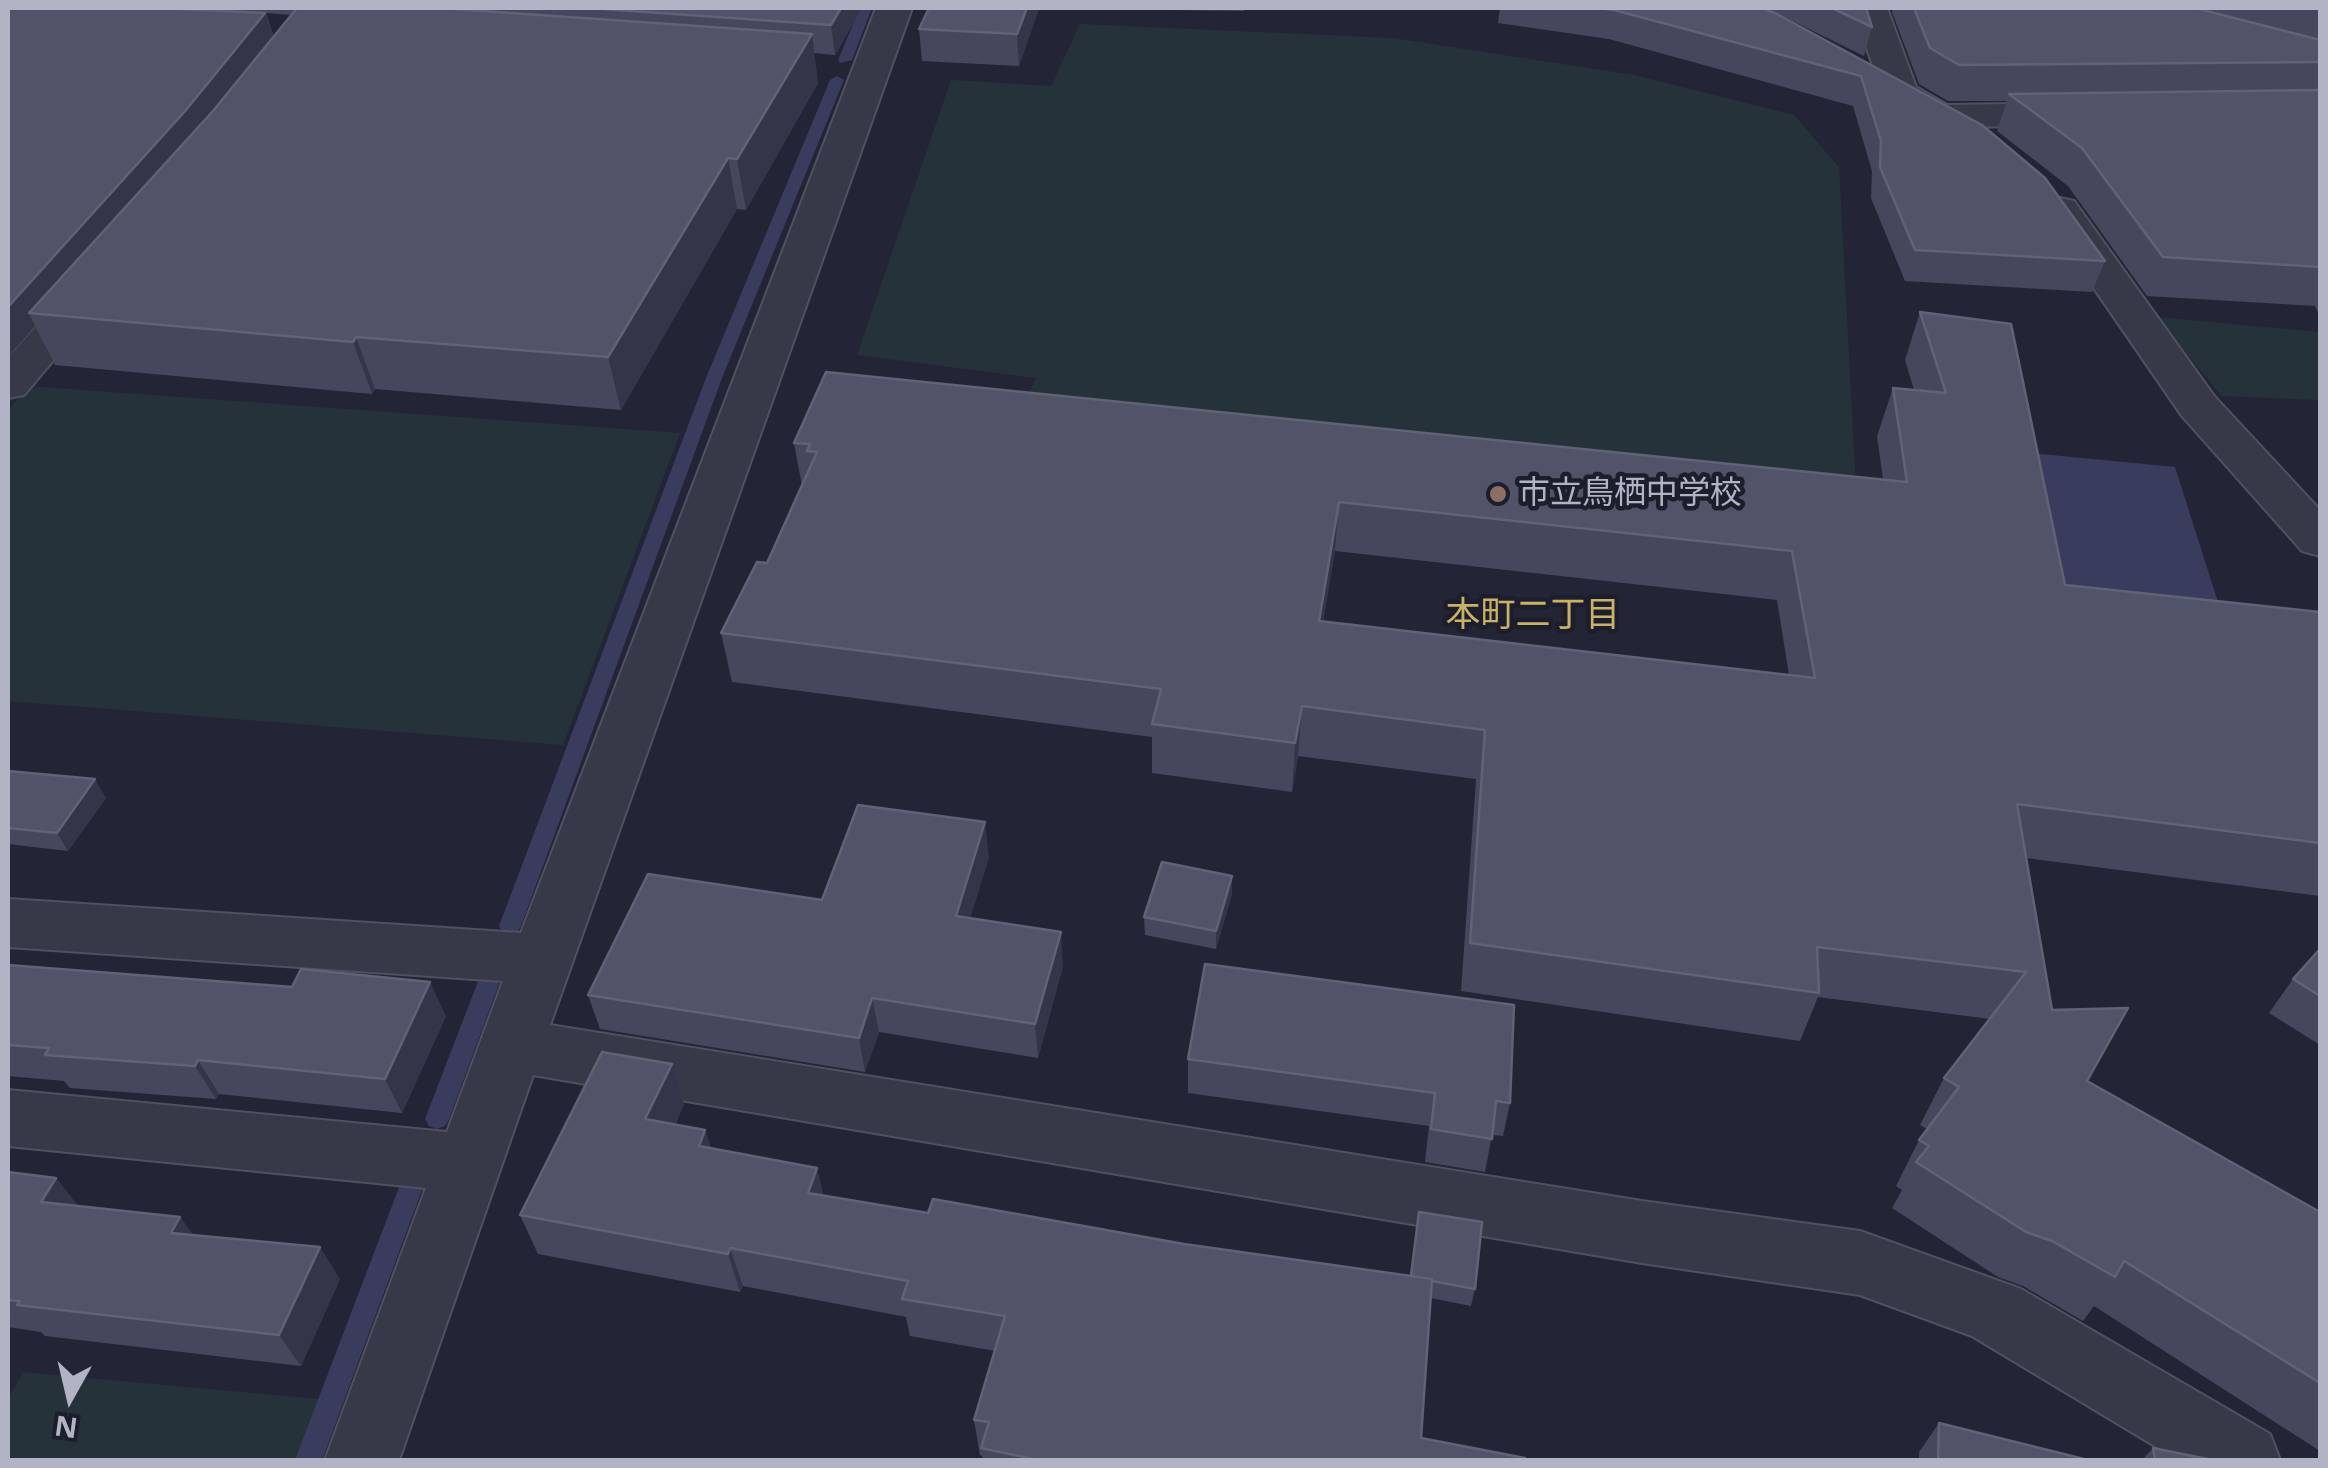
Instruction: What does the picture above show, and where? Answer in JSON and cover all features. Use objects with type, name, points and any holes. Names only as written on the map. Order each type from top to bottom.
[{"type":"street","points":[[362,1460],[513,1045],[850,70],[894,8]]},
{"type":"street","points":[[1870,8],[1898,93]]},
{"type":"street","points":[[1849,66],[2000,154]]},
{"type":"street","points":[[1940,116],[2120,114]]},
{"type":"street","points":[[2038,186],[2051,197],[2198,406],[2320,540]]},
{"type":"street","points":[[8,385],[126,251]]},
{"type":"street","points":[[8,924],[542,959]]},
{"type":"street","points":[[513,1045],[1622,1229],[1860,1263],[1996,1312],[2243,1460]]},
{"type":"street","points":[[8,1118],[471,1163]]},
{"type":"shaded area","points":[[1080,24],[1393,38],[1634,75],[1794,115],[1839,167],[1856,489],[1022,406],[1036,378],[857,355],[951,80],[1051,86]]},
{"type":"shaded area","points":[[2156,317],[2320,332],[2320,400],[2222,396]]},
{"type":"shaded area","points":[[28,386],[680,433],[563,745],[8,701],[8,411]]},
{"type":"shaded area","points":[[23,1372],[319,1399],[296,1460],[8,1460],[8,1399]]},
{"type":"water","points":[[2031,453],[2175,467],[2223,618],[2066,601]]},
{"type":"building","points":[[8,8],[265,13],[186,110],[8,307]]},
{"type":"building","points":[[297,8],[440,8],[812,34],[737,159],[728,158],[608,357],[356,337],[353,342],[29,313],[213,111]]},
{"type":"building","points":[[588,8],[841,8],[831,25]]},
{"type":"building","points":[[929,8],[1027,8],[1017,34],[919,29]]},
{"type":"building","points":[[1596,8],[1762,8],[1775,13],[1982,125],[2045,178],[2105,261],[1915,250],[1880,167],[1881,141],[1861,76]]},
{"type":"building","points":[[1832,8],[1866,8],[1872,27]]},
{"type":"building","points":[[1914,8],[2195,8],[2320,40],[2320,62],[1959,65],[1930,48]]},
{"type":"building","points":[[2320,90],[2320,267],[2163,257],[2082,148],[2009,94]]},
{"type":"building","points":[[1920,312],[2011,324],[2065,585],[2320,612],[2320,843],[2017,804],[2052,1010],[2128,1008],[2087,1081],[2320,1212],[2320,1383],[2124,1261],[2115,1277],[2052,1241],[2026,1232],[1916,1162],[1929,1146],[1919,1140],[1959,1087],[1944,1078],[2026,972],[1817,947],[1819,993],[1470,943],[1485,730],[1302,706],[1295,743],[1152,724],[1161,689],[721,633],[757,562],[767,563],[817,452],[807,451],[810,444],[794,443],[826,372],[1907,482],[1893,388],[1946,393]],"holes":[[[1339,502],[1792,551],[1815,678],[1319,621]]]},
{"type":"building","points":[[8,771],[95,779],[57,833],[8,828]]},
{"type":"building","points":[[858,805],[985,822],[956,916],[1061,932],[1035,1024],[872,998],[859,1038],[588,995],[648,874],[822,900]]},
{"type":"building","points":[[1162,862],[1232,876],[1216,931],[1144,917]]},
{"type":"building","points":[[2320,949],[2320,996],[2293,979]]},
{"type":"building","points":[[1205,964],[1514,1005],[1510,1103],[1496,1101],[1492,1139],[1431,1129],[1435,1093],[1188,1059]]},
{"type":"building","points":[[8,965],[292,987],[301,969],[430,982],[385,1079],[198,1060],[195,1066],[45,1055],[49,1048],[8,1045]]},
{"type":"building","points":[[602,1052],[672,1064],[645,1119],[705,1130],[699,1146],[817,1168],[808,1193],[928,1213],[933,1199],[1184,1244],[1432,1279],[1421,1438],[1525,1460],[1038,1460],[981,1448],[989,1422],[974,1420],[1005,1316],[902,1299],[908,1281],[730,1248],[728,1254],[520,1215]]},
{"type":"building","points":[[8,1172],[56,1178],[41,1202],[180,1217],[171,1233],[320,1247],[279,1335],[17,1305],[20,1301],[8,1300]]},
{"type":"building","points":[[1419,1212],[1482,1222],[1475,1289],[1411,1276]]},
{"type":"building","points":[[1939,1423],[2088,1460],[1938,1460]]},
{"type":"building","points":[[2153,1448],[2212,1460],[2155,1460]]},
{"type":"waterway","points":[[845,60],[866,8]]},
{"type":"waterway","points":[[510,926],[714,378],[837,80]]},
{"type":"waterway","points":[[437,1119],[488,984]]},
{"type":"waterway","points":[[308,1460],[410,1190]]},
{"type":"place","name":"市立鳥栖中学校","points":[[1498,494]]},
{"type":"district","name":"本町二丁目","points":[[1533,616]]}]
